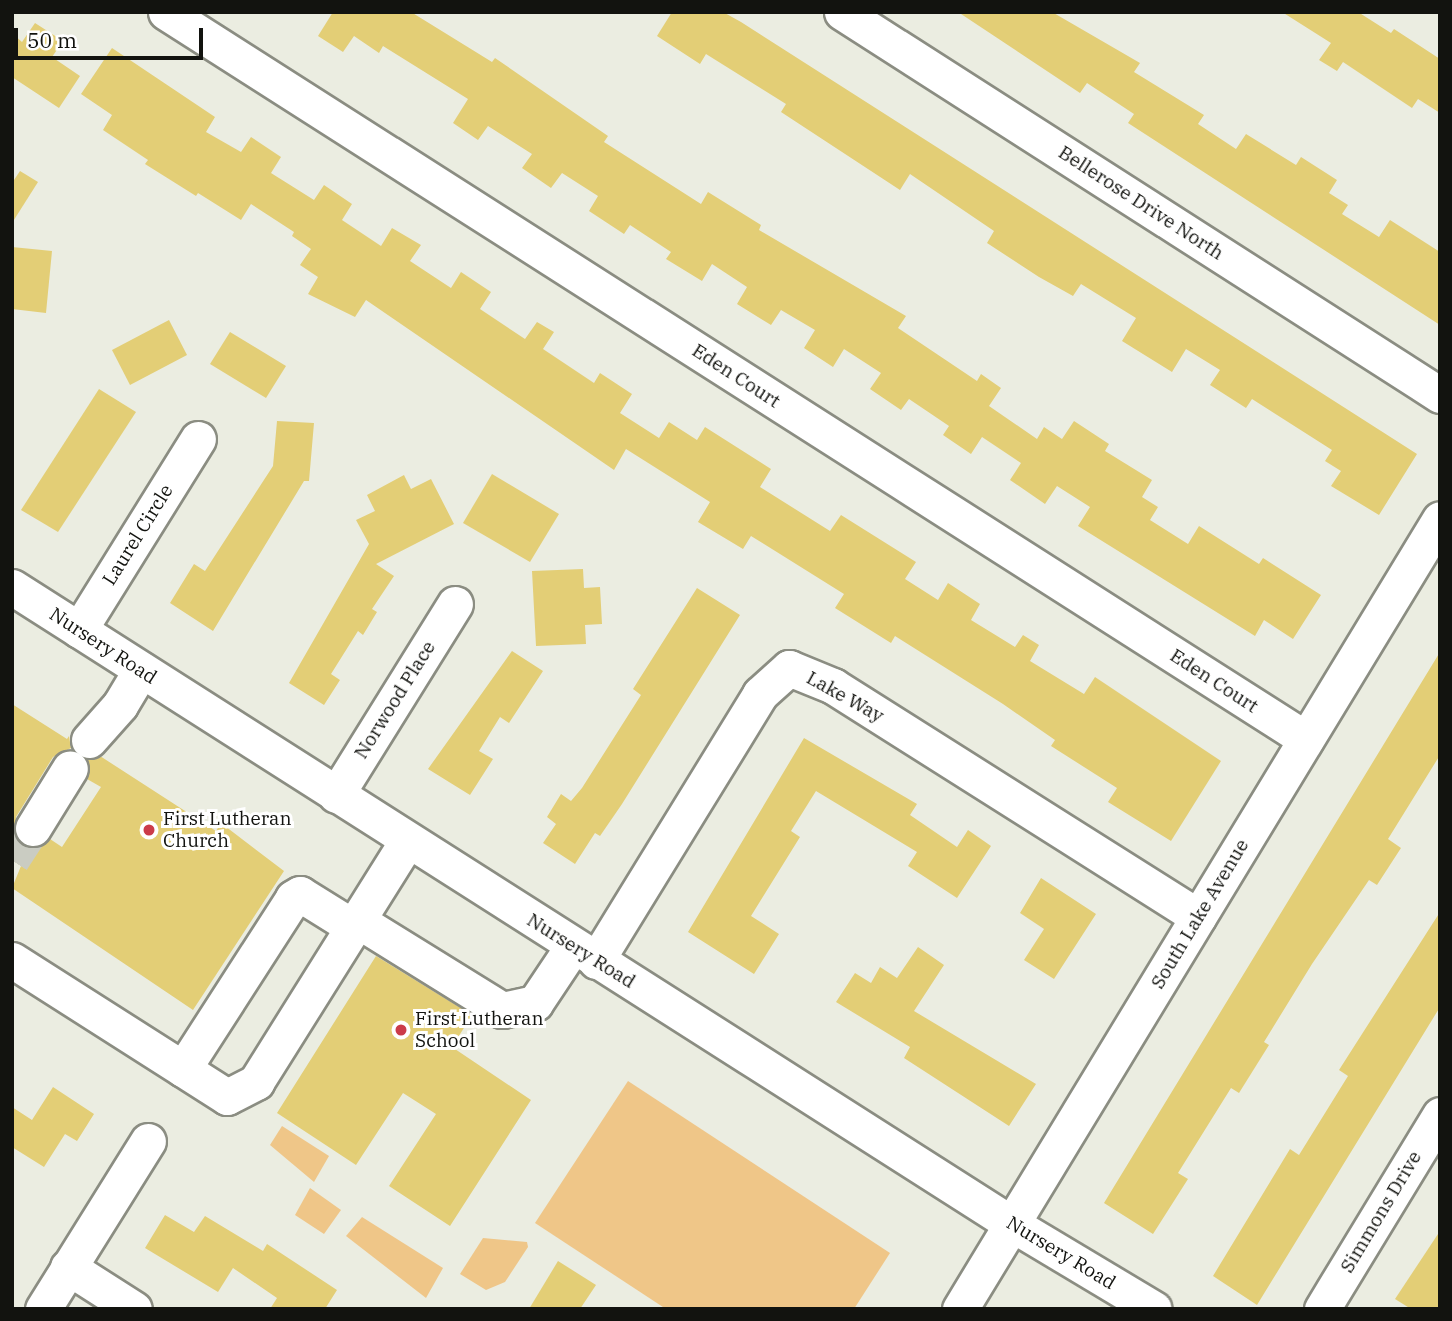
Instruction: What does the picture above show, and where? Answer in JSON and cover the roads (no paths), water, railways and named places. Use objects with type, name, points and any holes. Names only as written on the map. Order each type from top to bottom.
[{"type":"street","name":"Eden Court","points":[[166,12],[1306,739]]},
{"type":"street","name":"Bellerose Drive North","points":[[842,12],[1440,395]]},
{"type":"street","name":"Laurel Circle","points":[[79,631],[198,439]]},
{"type":"street","name":"South Lake Avenue","points":[[960,1309],[1440,519]]},
{"type":"street","name":"Nursery Road","points":[[12,587],[1012,1224],[1154,1309]]},
{"type":"street","name":"Norwood Place","points":[[336,795],[455,604]]},
{"type":"street","name":"Lake Way","points":[[585,954],[760,694],[789,667],[833,686],[1198,916]]},
{"type":"street","points":[[33,828],[79,754],[120,705],[141,670]]},
{"type":"street","points":[[12,960],[227,1097],[256,1082],[407,841]]},
{"type":"street","points":[[183,1069],[293,898],[300,894],[502,1010],[534,1003],[585,954]]},
{"type":"street","name":"Simmons Drive","points":[[1322,1309],[1440,1115]]},
{"type":"street","points":[[43,1309],[148,1141]]},
{"type":"street","points":[[68,1267],[134,1309]]},
{"type":"tunnel","points":[[12,860],[33,828]]},
{"type":"place","name":"First Lutheran Church","points":[[149,830]]},
{"type":"place","name":"First Lutheran School","points":[[401,1030]]}]
